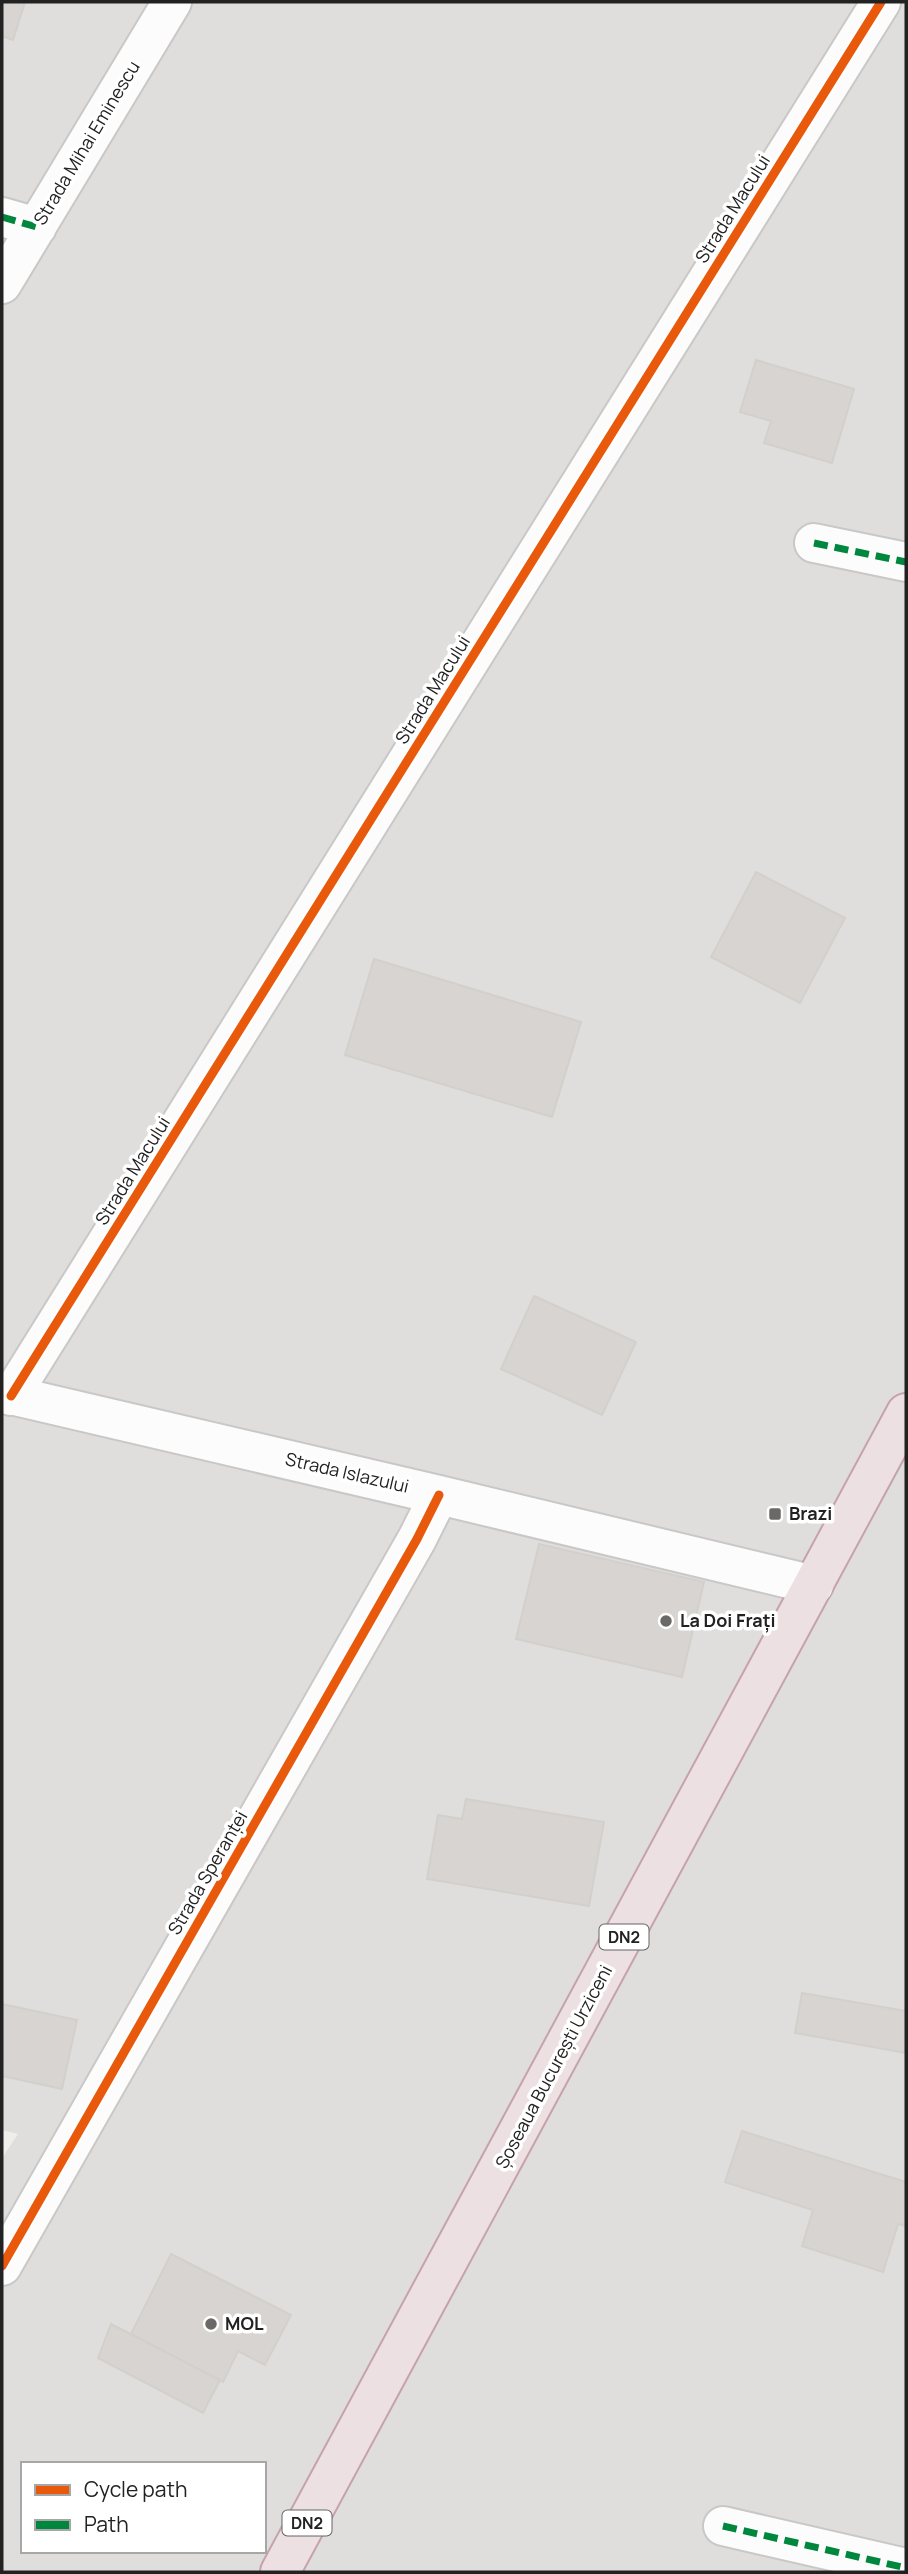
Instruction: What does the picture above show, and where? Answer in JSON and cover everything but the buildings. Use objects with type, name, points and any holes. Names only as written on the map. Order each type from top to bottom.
[{"type":"highway","name":"Șoseaua București Urziceni","points":[[280,2572],[906,1413]]},
{"type":"street","name":"Strada Mihai Eminescu","points":[[2,284],[20,222],[172,2]]},
{"type":"street","name":"Strada Macului","points":[[7,1394],[881,2]]},
{"type":"street","points":[[814,543],[906,562]]},
{"type":"street","name":"Strada Islazului","points":[[7,1394],[814,1585]]},
{"type":"street","name":"Strada Speranței","points":[[2,2266],[417,1539],[439,1495]]},
{"type":"street","points":[[723,2526],[906,2568]]},
{"type":"shaded area","points":[[2,2],[906,2],[906,2572],[2,2572],[2,2158],[18,2134],[2,2130]]},
{"type":"marked path","points":[[2,217],[37,227]]},
{"type":"marked path","points":[[814,543],[906,562]]},
{"type":"marked path","points":[[723,2526],[906,2568]]},
{"type":"cycle path","points":[[11,1396],[881,2]]},
{"type":"cycle path","points":[[2,2266],[417,1539],[439,1495]]},
{"type":"place","name":"Brazi","points":[[775,1514]]},
{"type":"place","name":"La Doi Frați","points":[[666,1621]]},
{"type":"place","name":"MOL","points":[[211,2324]]}]
